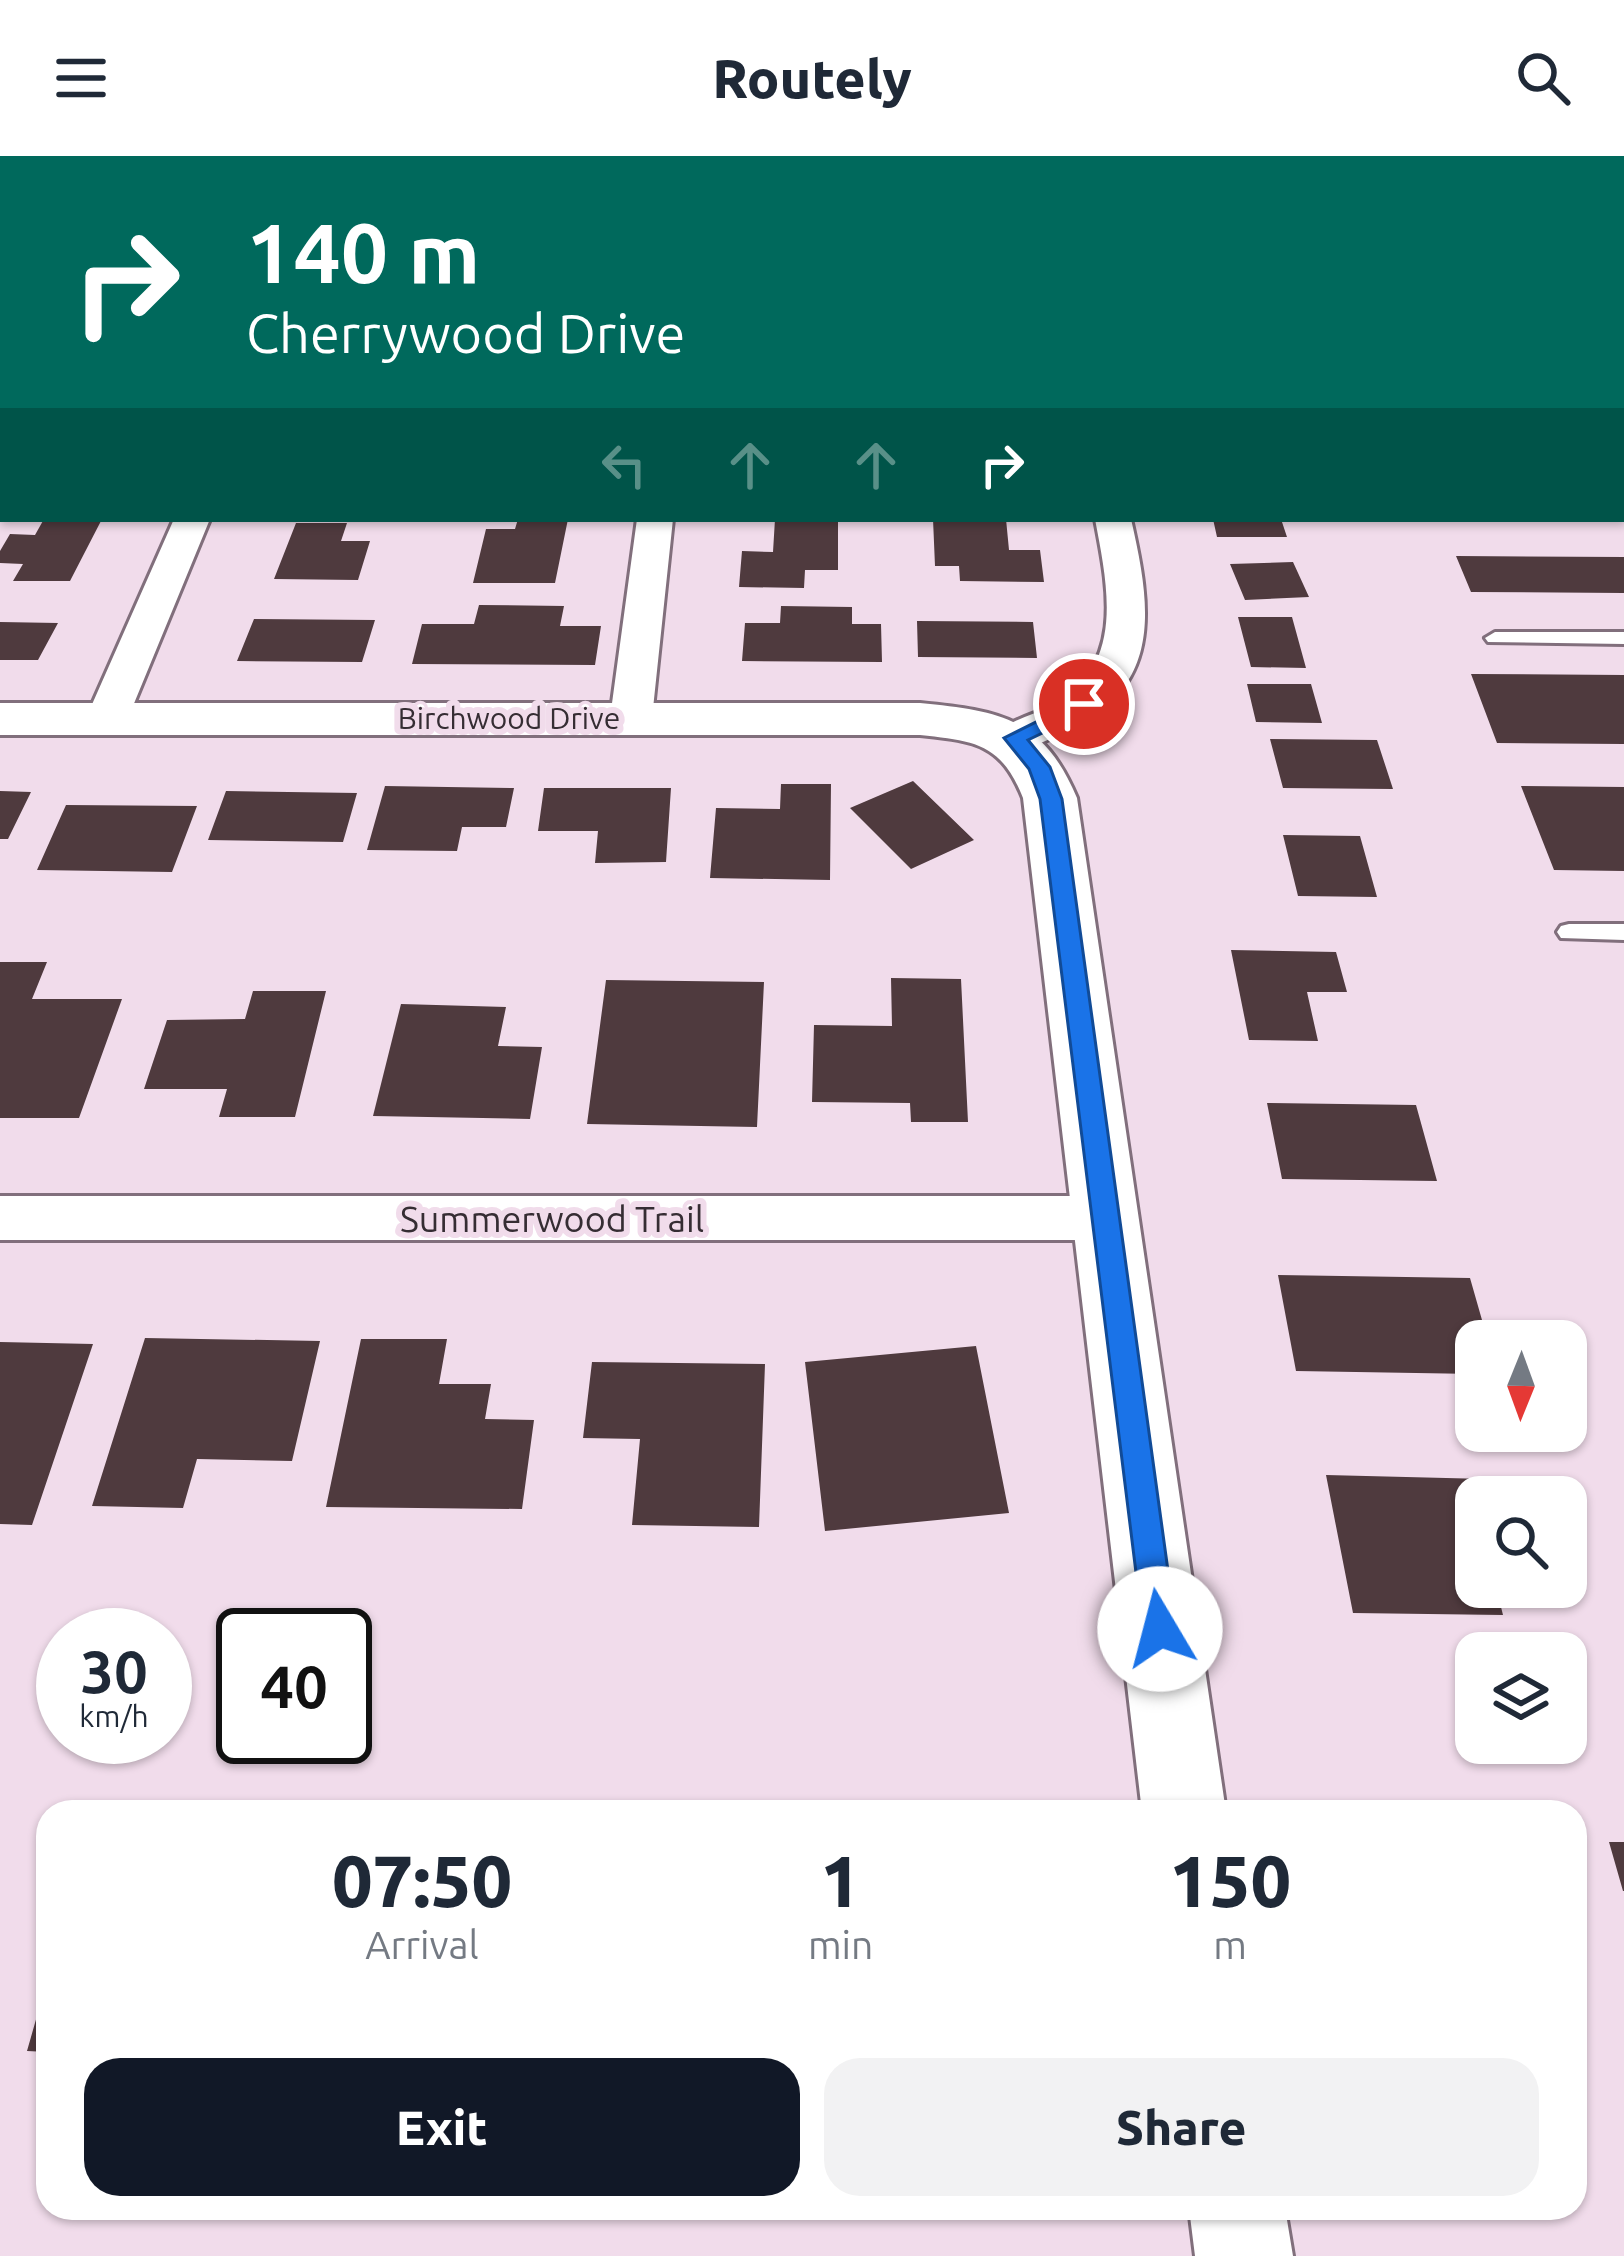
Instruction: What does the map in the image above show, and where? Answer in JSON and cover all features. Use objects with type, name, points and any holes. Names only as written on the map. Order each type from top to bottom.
[{"type":"street","points":[[107,718],[191,522]]},
{"type":"street","points":[[631,718],[655,522]]},
{"type":"street","points":[[1114,522],[1130,601],[1125,646],[1110,679],[1084,704],[1015,738],[1040,767],[1051,799],[1182,1800]]},
{"type":"street","name":"Birchwood Drive","points":[[0,719],[920,718],[977,725],[1015,738]]},
{"type":"street","name":"Summerwood Trail","points":[[0,1218],[1105,1218]]},
{"type":"street","points":[[1240,2220],[1244,2256]]},
{"type":"lane","points":[[1495,638],[1624,638]]},
{"type":"lane","points":[[1569,932],[1624,932]]},
{"type":"building","points":[[42,522],[100,522],[70,581],[13,581],[23,564],[0,563],[0,551],[10,534],[35,535]]},
{"type":"building","points":[[517,522],[567,522],[555,583],[473,583],[486,529],[515,529]]},
{"type":"building","points":[[775,522],[838,522],[838,570],[805,570],[804,588],[739,587],[742,551],[773,552]]},
{"type":"building","points":[[933,522],[1006,522],[1009,550],[1040,550],[1044,582],[960,581],[959,566],[935,566]]},
{"type":"building","points":[[1214,522],[1282,522],[1287,537],[1217,537]]},
{"type":"building","points":[[296,523],[347,523],[341,541],[370,541],[358,580],[274,579]]},
{"type":"building","points":[[1456,556],[1624,557],[1624,593],[1471,592]]},
{"type":"building","points":[[1293,562],[1309,597],[1245,600],[1230,564]]},
{"type":"building","points":[[479,605],[564,606],[560,626],[601,626],[595,665],[412,664],[422,624],[474,624]]},
{"type":"building","points":[[781,606],[852,607],[852,624],[881,624],[882,662],[742,661],[745,623],[780,623]]},
{"type":"building","points":[[1238,617],[1292,617],[1306,668],[1251,667]]},
{"type":"building","points":[[254,619],[375,620],[362,662],[237,661]]},
{"type":"building","points":[[917,621],[1033,622],[1037,658],[918,657]]},
{"type":"building","points":[[0,622],[58,623],[38,660],[0,660]]},
{"type":"building","points":[[1471,674],[1624,675],[1624,744],[1497,743]]},
{"type":"building","points":[[1247,684],[1311,684],[1322,723],[1256,722]]},
{"type":"building","points":[[1270,739],[1377,740],[1393,789],[1283,788]]},
{"type":"building","points":[[913,781],[974,840],[911,869],[850,808]]},
{"type":"building","points":[[781,784],[831,784],[830,880],[710,878],[716,808],[780,809]]},
{"type":"building","points":[[385,786],[514,788],[506,827],[462,827],[457,851],[367,850]]},
{"type":"building","points":[[1521,786],[1624,787],[1624,871],[1554,870]]},
{"type":"building","points":[[544,788],[671,788],[666,862],[595,863],[598,831],[538,831]]},
{"type":"building","points":[[0,791],[31,792],[8,839],[0,839]]},
{"type":"building","points":[[226,791],[357,793],[343,842],[208,840]]},
{"type":"building","points":[[66,805],[197,806],[172,872],[37,870]]},
{"type":"building","points":[[1283,835],[1360,836],[1377,897],[1298,896]]},
{"type":"building","points":[[1231,950],[1336,952],[1347,992],[1307,992],[1318,1041],[1249,1040]]},
{"type":"building","points":[[0,962],[47,962],[32,999],[122,999],[79,1118],[0,1118]]},
{"type":"building","points":[[891,978],[961,979],[968,1122],[911,1122],[910,1103],[812,1102],[814,1025],[892,1026]]},
{"type":"building","points":[[606,980],[764,982],[757,1127],[587,1124]]},
{"type":"building","points":[[253,991],[326,991],[295,1117],[219,1117],[227,1089],[144,1089],[167,1020],[245,1019]]},
{"type":"building","points":[[401,1004],[506,1007],[498,1046],[542,1047],[530,1119],[373,1116]]},
{"type":"building","points":[[1267,1103],[1416,1105],[1437,1181],[1282,1179]]},
{"type":"building","points":[[1278,1275],[1470,1278],[1482,1320],[1455,1320],[1455,1374],[1296,1371]]},
{"type":"building","points":[[145,1338],[320,1341],[292,1461],[197,1459],[183,1508],[92,1506]]},
{"type":"building","points":[[361,1339],[447,1339],[439,1384],[491,1384],[485,1419],[534,1420],[522,1509],[326,1507]]},
{"type":"building","points":[[0,1342],[93,1344],[32,1525],[0,1524]]},
{"type":"building","points":[[976,1346],[1009,1513],[825,1531],[805,1362]]},
{"type":"building","points":[[592,1362],[765,1364],[759,1527],[632,1525],[640,1439],[583,1438]]},
{"type":"building","points":[[1326,1475],[1455,1478],[1455,1608],[1501,1608],[1503,1615],[1353,1613]]},
{"type":"building","points":[[1609,1842],[1624,1842],[1624,1891],[1623,1891]]},
{"type":"building","points":[[36,2020],[36,2051],[27,2051]]},
{"type":"route","points":[[1084,704],[1015,738],[1040,767],[1051,799],[1160,1629]]}]
